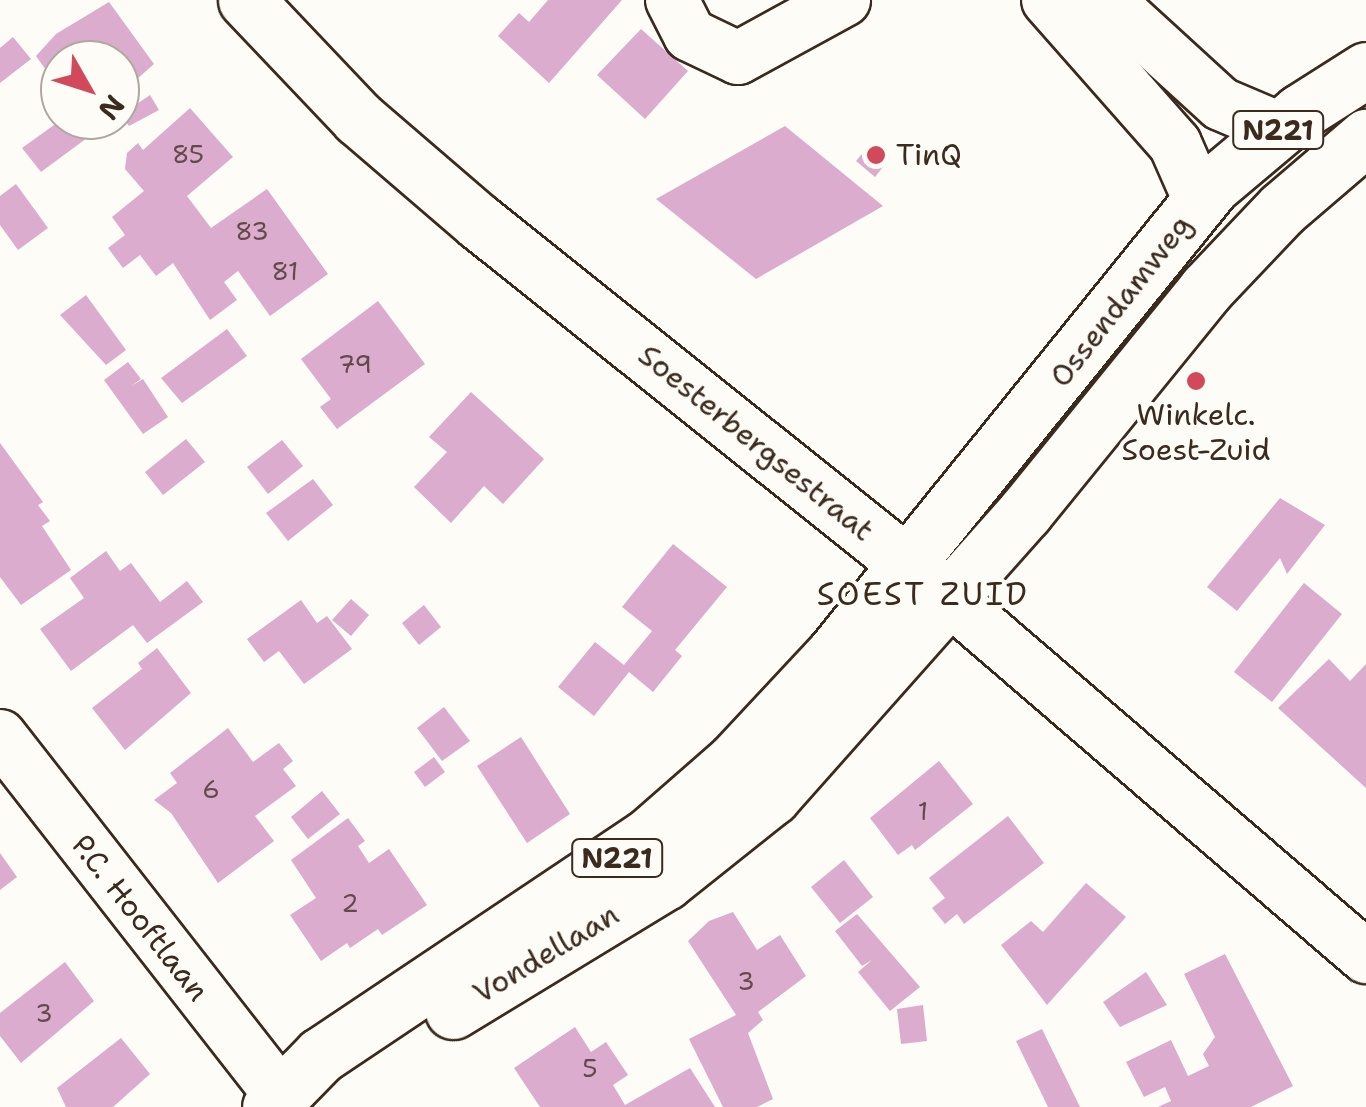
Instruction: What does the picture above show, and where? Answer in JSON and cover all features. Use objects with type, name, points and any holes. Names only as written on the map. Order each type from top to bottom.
[{"type":"main road","name":"Soesterbergsestraat","points":[[246,0],[358,118],[448,196],[950,599]]},
{"type":"main road","name":"Ossendamweg","points":[[908,564],[1200,201],[1280,128],[1366,70]]},
{"type":"main road","name":"Ossendamweg","points":[[950,599],[1206,289],[1282,209],[1366,137]]},
{"type":"main road","name":"Vondellaan","points":[[276,1103],[322,1055],[648,837],[735,760],[908,564]]},
{"type":"main road","name":"Vondellaan","points":[[276,1103],[338,1081],[665,882],[772,796],[950,599]]},
{"type":"street","points":[[672,0],[690,35],[738,58],[844,0]]},
{"type":"street","points":[[1048,0],[1175,144],[1200,201]]},
{"type":"street","points":[[1107,0],[1221,104],[1280,128]]},
{"type":"street","name":"Soesterbergsestraat","points":[[950,599],[1366,956]]},
{"type":"street","name":"P.C. Hooftlaan","points":[[0,736],[276,1103]]},
{"type":"building","points":[[548,0],[622,0],[549,83],[498,36],[519,13],[529,22]]},
{"type":"building","points":[[109,2],[137,40],[51,40]]},
{"type":"building","points":[[641,29],[688,71],[645,119],[597,75]]},
{"type":"building","points":[[13,37],[31,59],[0,83],[0,48]]},
{"type":"building","points":[[140,45],[154,64],[140,76]]},
{"type":"building","points":[[150,95],[159,110],[140,120],[140,102]]},
{"type":"building","points":[[190,108],[233,157],[187,196],[211,228],[267,189],[328,274],[270,316],[238,271],[224,282],[237,300],[210,320],[173,263],[156,276],[140,255],[123,268],[108,248],[125,235],[112,217],[144,191],[125,169],[127,153],[138,143],[143,150]]},
{"type":"building","points":[[785,126],[883,206],[756,279],[656,199]]},
{"type":"building","points":[[40,135],[40,140],[84,140],[41,172],[22,148]]},
{"type":"building","points":[[871,143],[890,158],[875,177],[856,161]]},
{"type":"building","points":[[16,184],[48,228],[18,250],[0,225],[0,196]]},
{"type":"building","points":[[86,295],[126,350],[106,365],[60,315]]},
{"type":"building","points":[[378,301],[425,364],[337,429],[320,407],[331,399],[301,359]]},
{"type":"building","points":[[227,329],[247,356],[182,403],[161,378]]},
{"type":"building","points":[[128,362],[141,379],[131,386],[143,379],[168,417],[143,434],[104,380]]},
{"type":"building","points":[[471,392],[544,459],[503,504],[484,486],[451,523],[414,487],[447,452],[429,437]]},
{"type":"building","points":[[186,439],[205,462],[163,495],[145,472]]},
{"type":"building","points":[[282,440],[303,466],[268,494],[247,467]]},
{"type":"building","points":[[0,443],[43,502],[38,505],[50,521],[42,526],[71,570],[21,605],[0,577]]},
{"type":"building","points":[[313,479],[333,505],[288,541],[266,513]]},
{"type":"building","points":[[1280,498],[1325,525],[1287,574],[1280,558],[1237,611],[1207,587]]},
{"type":"building","points":[[673,544],[727,587],[675,650],[682,656],[653,692],[629,672],[594,716],[558,687],[595,642],[624,665],[652,631],[622,607]]},
{"type":"building","points":[[106,551],[120,571],[131,563],[160,602],[187,581],[203,602],[147,643],[133,625],[71,671],[40,629],[84,598],[70,578]]},
{"type":"building","points":[[1304,583],[1342,614],[1272,702],[1234,672]]},
{"type":"building","points":[[351,599],[369,615],[351,636],[332,620]]},
{"type":"building","points":[[301,600],[317,623],[327,616],[352,649],[304,684],[279,651],[264,662],[247,639]]},
{"type":"building","points":[[424,605],[441,627],[419,645],[402,623]]},
{"type":"building","points":[[157,648],[191,693],[125,750],[92,708],[142,669],[138,663]]},
{"type":"building","points":[[1329,659],[1350,681],[1366,664],[1366,788],[1278,708]]},
{"type":"building","points":[[444,707],[470,741],[442,761],[417,728]]},
{"type":"building","points":[[228,728],[253,762],[279,743],[293,761],[283,769],[296,786],[255,816],[274,841],[218,883],[171,813],[154,800],[177,783],[170,773]]},
{"type":"building","points":[[521,737],[570,814],[527,843],[477,766]]},
{"type":"building","points":[[434,757],[445,772],[425,787],[414,772]]},
{"type":"building","points":[[939,761],[973,804],[915,850],[912,845],[898,855],[870,818]]},
{"type":"building","points":[[322,791],[340,814],[308,839],[291,817]]},
{"type":"building","points":[[1008,816],[1044,863],[964,924],[957,914],[945,924],[932,908],[945,898],[929,878]]},
{"type":"building","points":[[348,818],[365,841],[358,846],[369,863],[389,849],[427,905],[382,935],[378,929],[321,961],[290,915],[316,898],[291,860]]},
{"type":"building","points":[[0,853],[17,877],[0,890]]},
{"type":"building","points":[[844,860],[873,897],[840,923],[811,887]]},
{"type":"building","points":[[1086,883],[1126,917],[1047,1005],[1001,945],[1031,921],[1043,932]]},
{"type":"building","points":[[733,912],[757,950],[780,935],[806,976],[758,1012],[763,1020],[748,1033],[773,1099],[757,1107],[723,1107],[689,1039],[736,1015],[688,941],[709,921]]},
{"type":"building","points":[[857,914],[920,987],[890,1011],[858,972],[872,960],[862,966],[835,931]]},
{"type":"building","points":[[1225,954],[1293,1086],[1251,1107],[1158,1107],[1171,1101],[1165,1087],[1144,1097],[1126,1062],[1171,1040],[1188,1076],[1209,1066],[1203,1054],[1215,1037],[1184,974]]},
{"type":"building","points":[[65,962],[94,1001],[21,1063],[0,1036],[0,1013]]},
{"type":"building","points":[[1146,972],[1167,1005],[1120,1027],[1103,1002]]},
{"type":"building","points":[[923,1005],[927,1041],[901,1044],[897,1009]]},
{"type":"building","points":[[575,1027],[591,1052],[606,1042],[628,1075],[613,1085],[625,1105],[690,1068],[715,1107],[540,1107],[514,1068]]},
{"type":"building","points":[[1042,1029],[1080,1107],[1048,1107],[1016,1041]]},
{"type":"building","points":[[121,1038],[150,1074],[113,1107],[66,1107],[57,1088]]},
{"type":"place","name":"TinQ","points":[[876,155]]},
{"type":"place","name":"Winkelc. Soest-Zuid","points":[[1196,381]]},
{"type":"district","name":"SOEST ZUID","points":[[923,594]]}]
